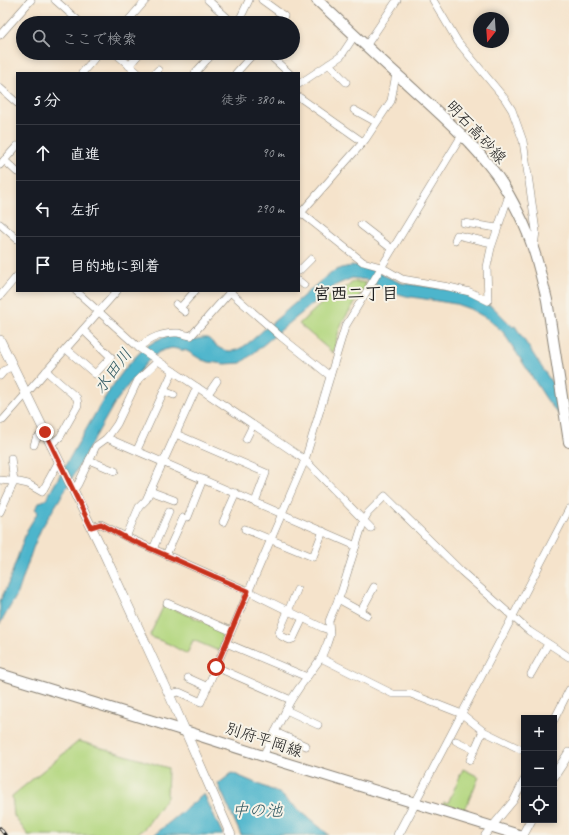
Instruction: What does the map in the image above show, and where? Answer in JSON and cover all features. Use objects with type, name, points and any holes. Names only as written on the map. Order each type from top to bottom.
[{"type":"main road","name":"明石高砂線","points":[[317,0],[462,135],[495,173],[520,216],[534,248],[547,300],[569,442]]},
{"type":"main road","name":"別府平岡線","points":[[0,674],[415,803],[488,831],[519,835]]},
{"type":"street","points":[[17,16],[31,0]]},
{"type":"street","points":[[55,0],[73,16]]},
{"type":"street","points":[[132,16],[146,0]]},
{"type":"street","points":[[208,0],[225,16]]},
{"type":"street","points":[[241,16],[249,0]]},
{"type":"street","points":[[262,0],[284,16]]},
{"type":"street","points":[[366,46],[397,0]]},
{"type":"street","points":[[433,0],[458,42],[505,99],[512,110],[523,142],[536,231],[534,248]]},
{"type":"street","points":[[0,35],[16,17]]},
{"type":"street","points":[[300,81],[341,56],[355,36]]},
{"type":"street","points":[[83,72],[93,60]]},
{"type":"street","points":[[123,60],[137,72]]},
{"type":"street","points":[[129,66],[134,60]]},
{"type":"street","points":[[196,72],[206,60]]},
{"type":"street","points":[[237,72],[248,60]]},
{"type":"street","points":[[275,60],[289,72]]},
{"type":"street","points":[[329,64],[346,82]]},
{"type":"street","points":[[396,74],[391,101],[363,142],[300,213],[363,262],[381,267],[402,279],[470,292],[488,301],[487,267],[492,244],[508,195]]},
{"type":"street","points":[[0,88],[16,102]]},
{"type":"street","points":[[300,99],[363,142]]},
{"type":"street","points":[[354,110],[376,122]]},
{"type":"street","points":[[169,694],[179,692],[201,702],[305,460],[345,327],[462,135]]},
{"type":"street","points":[[16,147],[2,163],[16,171]]},
{"type":"street","points":[[464,223],[498,228]]},
{"type":"street","points":[[0,224],[16,238]]},
{"type":"street","points":[[361,225],[392,249]]},
{"type":"street","points":[[461,239],[492,244]]},
{"type":"street","points":[[300,270],[311,259]]},
{"type":"street","points":[[0,296],[16,277]]},
{"type":"street","points":[[78,292],[139,348],[305,460],[371,528]]},
{"type":"street","points":[[0,421],[3,420],[116,292]]},
{"type":"street","points":[[180,308],[194,292]]},
{"type":"street","points":[[139,348],[142,344],[148,341],[168,334],[178,333],[191,336],[229,292]]},
{"type":"street","points":[[231,292],[280,336],[330,376]]},
{"type":"street","points":[[66,349],[95,374],[111,357],[83,330]]},
{"type":"street","points":[[0,340],[74,490],[169,694],[232,835]]},
{"type":"street","points":[[74,490],[96,446],[107,438],[117,424],[138,380],[158,361]]},
{"type":"street","points":[[0,376],[5,370],[12,366]]},
{"type":"street","points":[[46,371],[77,398],[78,405],[60,437],[51,444]]},
{"type":"street","points":[[137,450],[173,371]]},
{"type":"street","points":[[208,394],[217,381]]},
{"type":"street","points":[[126,538],[139,507],[146,500],[197,387]]},
{"type":"street","points":[[164,391],[174,395]]},
{"type":"street","points":[[69,421],[77,425]]},
{"type":"street","points":[[246,439],[253,425]]},
{"type":"street","points":[[34,444],[36,439],[45,432]]},
{"type":"street","points":[[176,434],[266,473],[255,502]]},
{"type":"street","points":[[107,438],[356,546]]},
{"type":"street","points":[[0,512],[14,482],[11,458]]},
{"type":"street","points":[[89,460],[115,471]]},
{"type":"street","points":[[0,480],[28,484],[42,492],[59,461]]},
{"type":"street","points":[[166,555],[204,479]]},
{"type":"street","points":[[150,491],[174,500]]},
{"type":"street","points":[[223,522],[236,493]]},
{"type":"street","points":[[263,756],[291,700],[321,658],[329,640],[329,621],[338,599],[364,520],[368,513],[385,496],[461,571],[529,631],[569,657]]},
{"type":"street","points":[[398,835],[569,509]]},
{"type":"street","points":[[153,549],[169,512]]},
{"type":"street","points":[[91,527],[101,524],[126,538],[248,591],[329,630]]},
{"type":"street","points":[[245,529],[313,557],[323,531]]},
{"type":"street","points":[[338,599],[364,613],[367,592],[374,587]]},
{"type":"street","points":[[297,590],[279,632],[281,636],[290,640],[293,639],[303,618]]},
{"type":"street","points":[[166,603],[231,631]]},
{"type":"street","points":[[226,643],[307,677]]},
{"type":"street","points":[[531,674],[538,668],[548,644]]},
{"type":"street","points":[[321,658],[393,694],[410,694],[462,714],[483,731],[521,750]]},
{"type":"street","points":[[216,667],[291,700]]},
{"type":"street","points":[[188,678],[208,687]]},
{"type":"street","points":[[556,715],[569,690]]},
{"type":"street","points":[[286,710],[318,725]]},
{"type":"street","points":[[470,760],[483,731]]},
{"type":"street","points":[[275,732],[306,746]]},
{"type":"street","points":[[456,741],[475,750]]},
{"type":"street","points":[[557,771],[569,753]]},
{"type":"street","points":[[488,831],[514,800],[521,786]]},
{"type":"street","points":[[523,835],[529,823]]},
{"type":"green space","points":[[353,282],[366,283],[365,287],[343,321],[333,353],[299,324],[330,296]]},
{"type":"green space","points":[[164,605],[226,631],[227,633],[219,651],[193,640],[187,654],[169,644],[151,637],[150,635]]},
{"type":"green space","points":[[79,741],[168,768],[167,797],[145,828],[135,835],[28,835],[14,816],[12,796]]},
{"type":"green space","points":[[463,769],[479,777],[464,811],[474,817],[442,808],[444,802],[448,803]]},
{"type":"water","points":[[357,265],[401,283],[458,291],[475,297],[495,309],[513,327],[515,326],[569,407],[569,423],[559,415],[547,400],[503,332],[488,319],[470,309],[456,304],[406,296],[389,291],[367,280],[352,278],[336,285],[241,363],[225,364],[209,362],[202,360],[187,351],[172,348],[159,352],[148,361],[114,404],[64,492],[41,529],[18,593],[0,624],[0,601],[8,584],[27,530],[38,512],[35,509],[40,502],[47,498],[96,412],[117,379],[142,350],[156,341],[169,336],[192,340],[207,338],[223,350],[232,351],[239,349],[252,340],[330,273],[341,268]]},
{"type":"water","name":"中の池","points":[[232,773],[279,793],[329,835],[241,835],[218,784]]},
{"type":"water","name":"中の池","points":[[204,794],[223,835],[154,835]]},
{"type":"railway","points":[[0,828],[5,835]]},
{"type":"district","name":"宮西二丁目","points":[[356,293]]},
{"type":"route","points":[[45,432],[91,527],[101,524],[126,538],[248,591],[216,667]]},
{"type":"water label","name":"水田川","points":[[113,371]]}]
